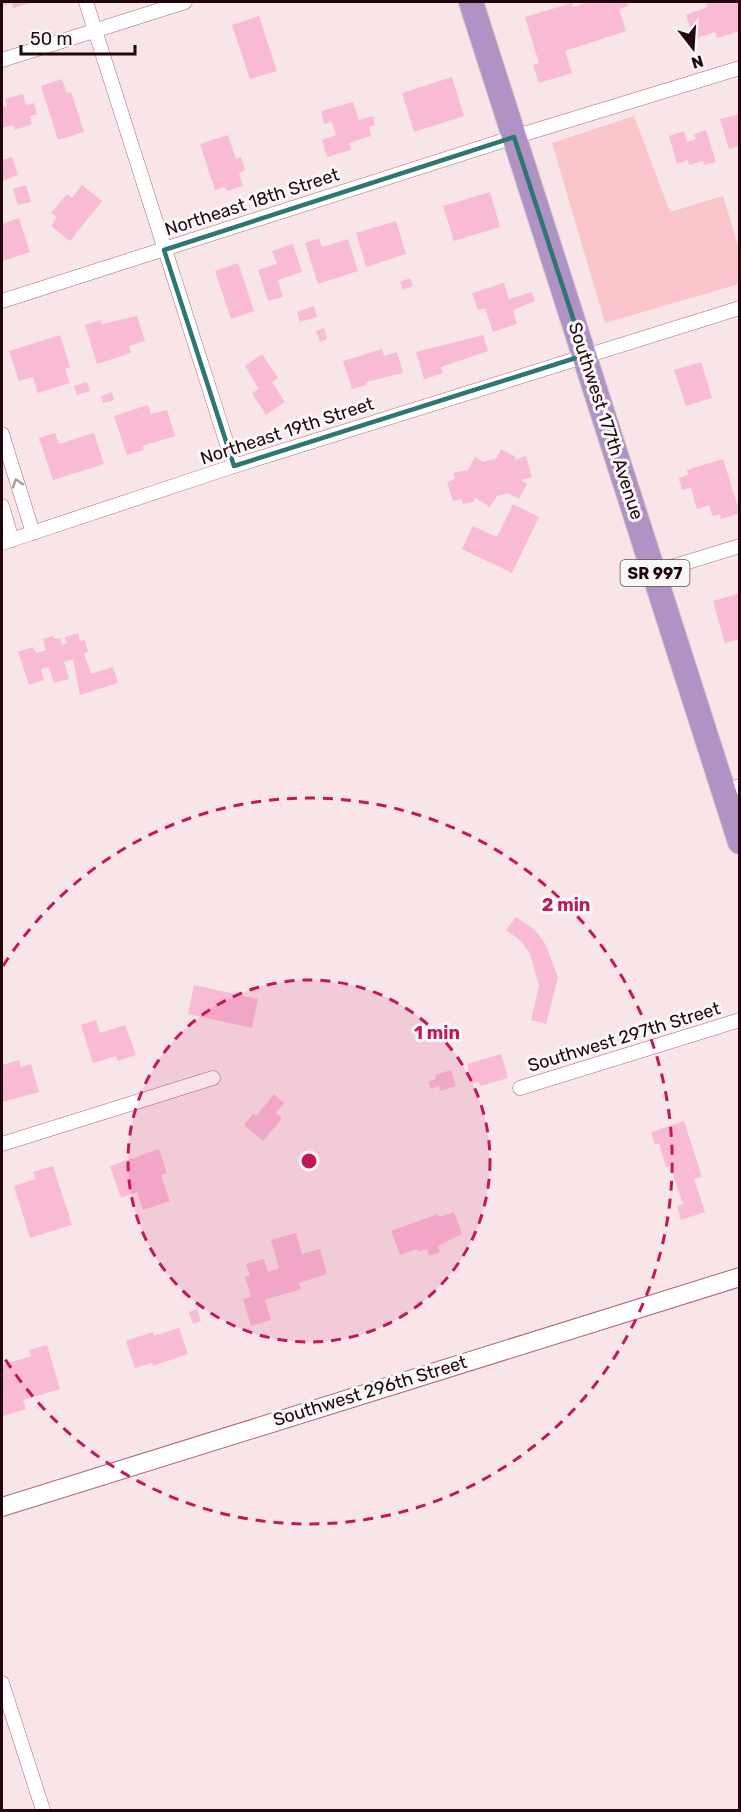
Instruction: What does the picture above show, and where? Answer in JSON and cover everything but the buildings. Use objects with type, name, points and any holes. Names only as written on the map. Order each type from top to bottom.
[{"type":"highway","name":"Southwest 177th Avenue","points":[[471,2],[655,572],[732,789],[740,842]]},
{"type":"street","points":[[86,2],[234,466]]},
{"type":"street","points":[[2,60],[185,2]]},
{"type":"street","name":"Northeast 18th Street","points":[[2,301],[514,136],[740,68]]},
{"type":"street","name":"Northeast 19th Street","points":[[7,541],[234,466],[740,308]]},
{"type":"street","points":[[2,434],[33,533]]},
{"type":"street","points":[[2,506],[7,541]]},
{"type":"street","points":[[655,572],[740,546]]},
{"type":"street","name":"Southwest 297th Street","points":[[520,1088],[740,1020]]},
{"type":"street","points":[[2,1144],[213,1078]]},
{"type":"street","name":"Southwest 296th Street","points":[[2,1507],[740,1277]]},
{"type":"street","points":[[2,1683],[43,1810]]},
{"type":"highlighted area","points":[[514,137],[585,355],[234,466],[164,250]]},
{"type":"shaded area","points":[[634,116],[670,212],[723,196],[739,249],[739,284],[605,323],[552,143]]}]
